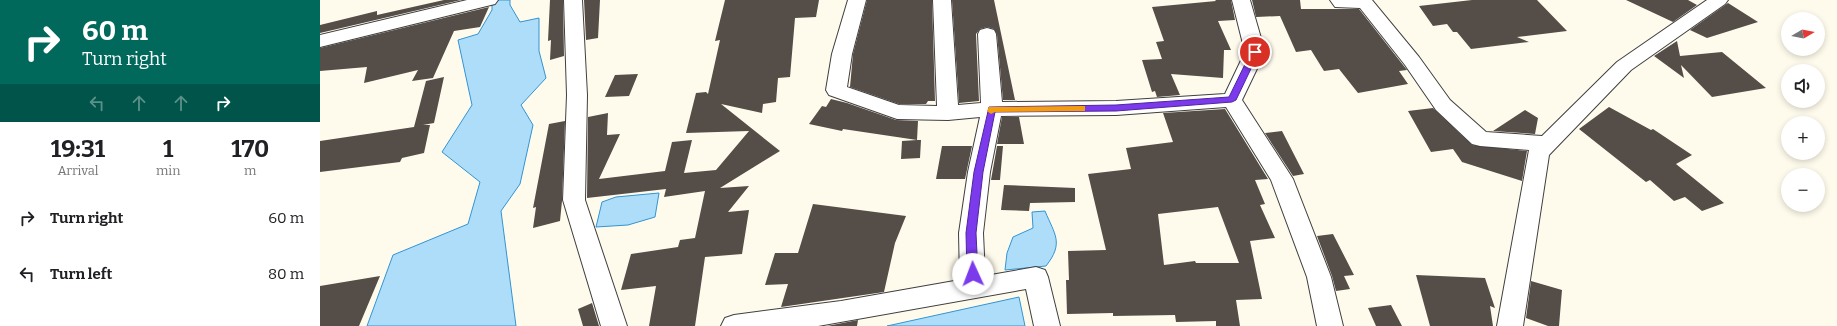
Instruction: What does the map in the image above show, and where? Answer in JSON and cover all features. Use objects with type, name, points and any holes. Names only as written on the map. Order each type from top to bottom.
[{"type":"street","points":[[573,0],[577,95],[574,200],[614,326]]},
{"type":"street","points":[[857,0],[842,54],[836,90],[897,112],[948,114],[992,110],[1116,108],[1232,100]]},
{"type":"street","points":[[942,0],[948,114]]},
{"type":"street","points":[[1232,100],[1255,52],[1241,0]]},
{"type":"street","points":[[1340,0],[1341,3],[1365,3],[1412,61],[1443,105],[1480,140],[1547,144]]},
{"type":"street","points":[[1510,326],[1539,152],[1624,66],[1719,0]]},
{"type":"street","points":[[320,42],[482,2]]},
{"type":"street","points":[[973,288],[971,233],[979,172],[992,110],[987,34]]},
{"type":"street","points":[[1232,100],[1282,179],[1319,278],[1330,326]]},
{"type":"street","points":[[734,326],[841,312],[1036,277],[1047,326]]},
{"type":"water","points":[[492,0],[510,0],[510,5],[520,22],[539,18],[539,51],[546,78],[521,105],[533,125],[520,184],[501,211],[516,326],[367,326],[393,255],[468,224],[480,182],[442,152],[472,105],[458,40],[478,34],[492,10]]},
{"type":"water","points":[[659,193],[655,217],[628,225],[596,227],[602,202],[616,197]]},
{"type":"water","points":[[1045,211],[1056,239],[1055,251],[1052,258],[1046,266],[1005,270],[1007,253],[1013,237],[1033,228],[1032,212]]},
{"type":"water","points":[[1019,297],[1025,326],[887,326]]},
{"type":"building","points":[[444,0],[461,0],[320,33],[320,25],[377,11],[377,15]]},
{"type":"building","points":[[550,0],[563,0],[564,56],[550,60],[551,40],[548,41]]},
{"type":"building","points":[[584,0],[600,0],[598,38],[586,40]]},
{"type":"building","points":[[725,0],[819,0],[816,17],[795,18],[790,77],[778,78],[776,102],[763,104],[762,113],[721,104],[780,151],[720,188],[749,186],[728,212],[749,210],[742,254],[705,257],[695,326],[649,326],[656,286],[621,290],[631,254],[678,247],[680,240],[695,238],[705,191],[664,197],[666,189],[587,198],[588,117],[608,113],[607,135],[620,134],[599,179],[665,171],[672,142],[692,140],[684,173],[716,170],[749,131],[686,133],[696,93],[706,92],[708,94],[720,40],[715,41]]},
{"type":"building","points":[[867,0],[932,0],[935,101],[928,101],[926,104],[899,104],[850,87],[853,54]]},
{"type":"building","points":[[952,0],[994,0],[1015,100],[1003,100],[997,34],[994,29],[987,27],[980,29],[976,34],[979,101],[959,103]]},
{"type":"building","points":[[1215,0],[1231,0],[1235,20],[1218,21],[1231,50],[1224,50],[1223,78],[1171,74],[1180,95],[1157,97],[1155,91],[1152,92],[1142,60],[1162,59],[1156,42],[1164,41],[1152,7],[1216,1]]},
{"type":"building","points":[[1252,0],[1300,0],[1301,9],[1359,9],[1407,70],[1399,71],[1408,84],[1358,93],[1339,69],[1324,71],[1311,50],[1296,52],[1280,16],[1256,17]]},
{"type":"building","points":[[1472,0],[1537,0],[1567,31],[1517,37],[1529,42],[1471,49],[1457,32],[1453,32],[1447,24],[1433,26],[1419,6]]},
{"type":"building","points":[[1626,0],[1688,0],[1697,5],[1673,22]]},
{"type":"building","points":[[1728,3],[1758,22],[1707,38],[1690,30]]},
{"type":"building","points":[[489,7],[480,27],[454,31],[433,78],[412,81],[418,70],[364,83],[367,67],[320,71],[320,48]]},
{"type":"building","points":[[1677,41],[1680,56],[1722,52],[1766,88],[1712,97],[1681,65],[1684,78],[1654,56]]},
{"type":"building","points":[[638,74],[629,96],[605,97],[615,75]]},
{"type":"building","points":[[444,77],[434,123],[423,125],[430,125],[424,153],[402,158],[400,162],[320,172],[320,141],[414,127],[426,81]]},
{"type":"building","points":[[831,99],[896,120],[918,121],[917,140],[843,129],[842,131],[809,124],[822,106],[826,107]]},
{"type":"building","points":[[1609,107],[1651,130],[1653,129],[1692,155],[1676,164],[1724,203],[1702,211],[1685,197],[1674,201],[1650,180],[1646,182],[1579,129]]},
{"type":"building","points":[[1433,108],[1472,145],[1527,151],[1522,181],[1462,162],[1453,149],[1431,152],[1408,111]]},
{"type":"building","points":[[1225,109],[1268,179],[1255,180],[1265,204],[1260,205],[1275,238],[1250,241],[1262,299],[1236,300],[1240,326],[1216,326],[1216,321],[1176,322],[1175,315],[1113,316],[1113,313],[1067,314],[1066,280],[1069,280],[1068,251],[1106,250],[1088,174],[1131,169],[1126,148],[1173,142],[1163,113]],"holes":[[[1218,207],[1239,263],[1196,263],[1195,261],[1164,265],[1158,214]]]},
{"type":"building","points":[[1525,110],[1538,118],[1535,134],[1493,131]]},
{"type":"building","points":[[1002,117],[1019,117],[1024,144],[997,144]]},
{"type":"building","points":[[565,121],[560,221],[533,228],[536,207],[533,208],[549,124]]},
{"type":"building","points":[[1282,131],[1304,174],[1293,176],[1265,133]]},
{"type":"building","points":[[921,140],[920,158],[901,159],[902,141]]},
{"type":"building","points":[[942,146],[972,146],[965,179],[936,179]]},
{"type":"building","points":[[997,146],[1003,146],[1000,180],[991,180]]},
{"type":"building","points":[[1004,185],[1075,188],[1075,202],[1030,203],[1029,211],[1001,210]]},
{"type":"building","points":[[813,204],[906,216],[895,243],[884,292],[781,307],[788,284],[765,285],[775,253],[798,253]]},
{"type":"building","points":[[1333,234],[1354,275],[1344,276],[1350,289],[1336,291],[1317,236]]},
{"type":"building","points":[[1416,275],[1485,278],[1495,308],[1490,306],[1493,326],[1430,326]]},
{"type":"building","points":[[380,276],[359,326],[320,326],[320,286]]},
{"type":"building","points":[[1531,281],[1562,290],[1559,326],[1548,326],[1526,318]]},
{"type":"building","points":[[592,303],[599,326],[583,326],[578,309]]},
{"type":"building","points":[[1391,305],[1402,326],[1376,326],[1368,308]]},
{"type":"building","points":[[858,320],[857,326],[827,326]]},
{"type":"slow traffic","points":[[991,111],[1082,109]]},
{"type":"route","points":[[973,274],[971,233],[979,172],[992,110],[1116,108],[1232,100],[1255,52]]}]
